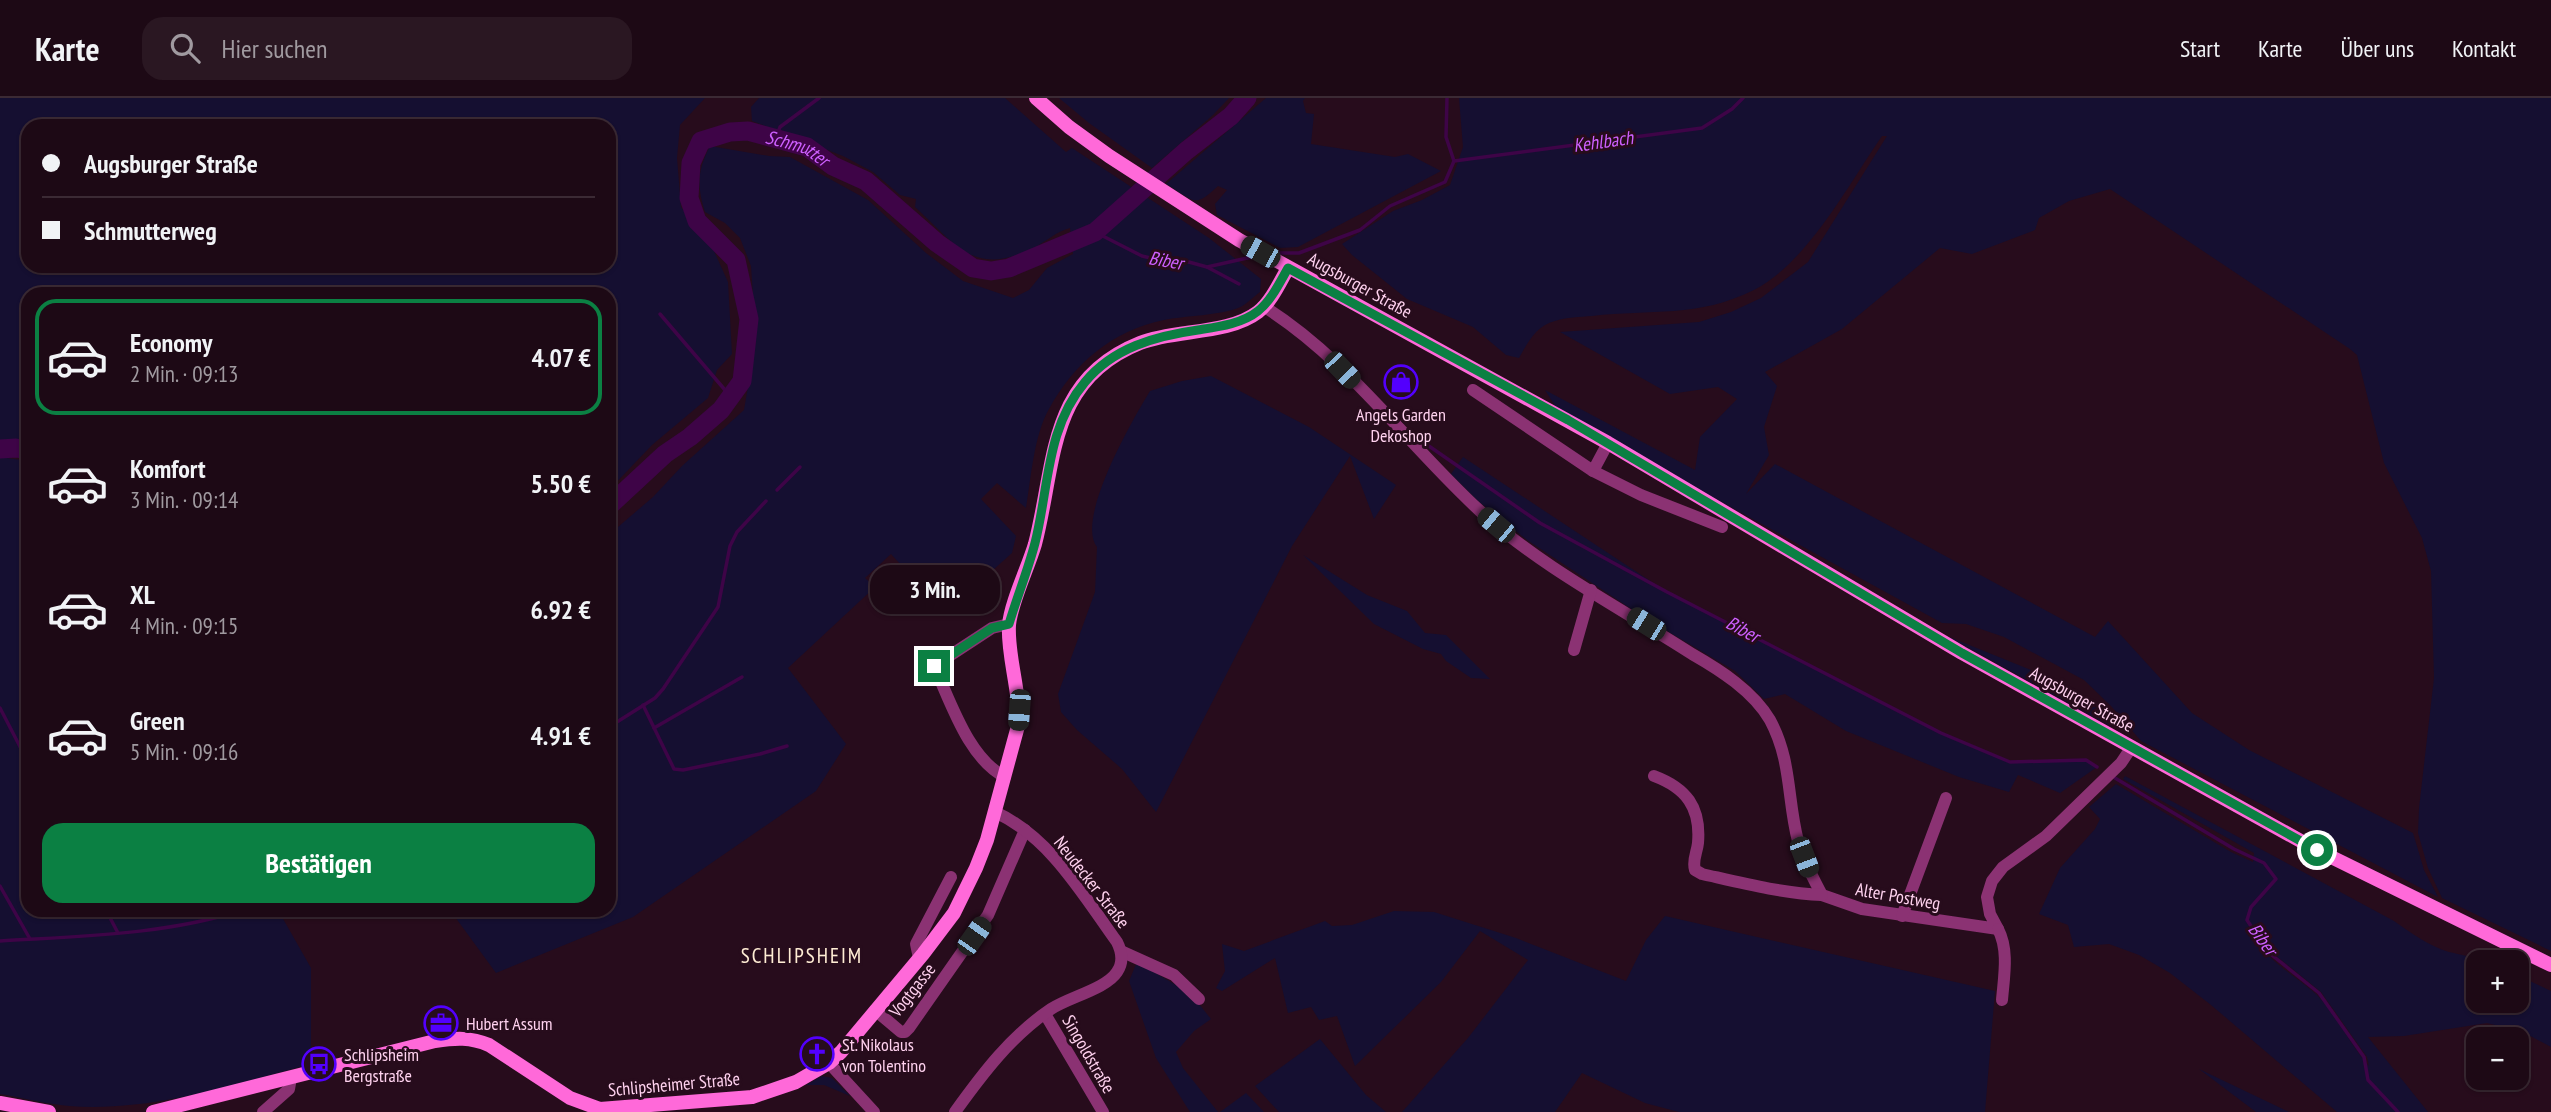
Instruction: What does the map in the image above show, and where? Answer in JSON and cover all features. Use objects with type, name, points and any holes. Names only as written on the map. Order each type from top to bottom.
[{"type":"street","name":"Augsburger Straße","points":[[1036,98],[1069,127],[1169,196],[1239,240],[1608,443],[1962,653],[2132,748],[2317,850],[2551,965]]},
{"type":"street","name":"Schlipsheimer Straße","points":[[153,1112],[459,1037],[475,1039],[489,1045],[590,1110],[752,1097],[796,1082],[829,1063],[943,928],[965,893],[980,858],[1018,726],[1019,710],[1009,624],[1035,543],[1056,436],[1067,409],[1085,382],[1114,356],[1140,343],[1237,322],[1252,315],[1263,306],[1285,266]]},
{"type":"street","points":[[1263,306],[1296,327],[1342,370],[1480,511],[1512,538],[1721,670],[1747,693],[1769,718],[1784,753],[1798,840],[1810,873],[1822,895]]},
{"type":"street","points":[[1473,390],[1593,471],[1642,495],[1722,527]]},
{"type":"street","points":[[1593,471],[1608,443]]},
{"type":"street","points":[[1574,650],[1591,590]]},
{"type":"street","points":[[1005,777],[986,764],[970,742],[934,666],[992,628],[1009,624]]},
{"type":"street","points":[[2003,1000],[2004,941],[1990,914],[1987,897],[1992,881],[2003,867],[2046,836],[2121,763],[2132,748]]},
{"type":"street","name":"Alter Postweg","points":[[1654,776],[1673,783],[1688,797],[1696,814],[1698,830],[1698,846],[1693,863],[1695,870],[1702,874],[1796,894],[1822,895],[1862,909],[1998,929]]},
{"type":"street","points":[[1902,916],[1946,798]]},
{"type":"street","name":"Neudecker Straße","points":[[995,812],[1016,822],[1055,858],[1123,952],[1174,975],[1199,999]]},
{"type":"street","name":"Vogtgasse","points":[[875,1010],[901,1031],[905,1032],[909,1028],[988,915],[1025,830]]},
{"type":"street","name":"Schlipsheimer Straße","points":[[919,958],[916,944],[951,877]]},
{"type":"street","name":"Neudecker Straße","points":[[955,1112],[983,1073],[1014,1038],[1063,1002],[1107,983],[1117,972],[1123,952]]},
{"type":"street","name":"Singoldstraße","points":[[1045,1014],[1102,1112]]},
{"type":"street","points":[[829,1063],[874,1112]]},
{"type":"street","points":[[263,1112],[289,1089],[291,1078]]},
{"type":"street","points":[[0,1103],[49,1112]]},
{"type":"shaded area","points":[[0,98],[705,98],[680,125],[677,158],[681,207],[714,251],[728,282],[732,354],[717,370],[708,398],[652,445],[616,483],[616,287],[21,287],[21,442],[0,443]]},
{"type":"shaded area","points":[[759,98],[1005,98],[1066,152],[1072,148],[1209,238],[1261,279],[1260,292],[1238,308],[1164,320],[1128,332],[1096,351],[1070,377],[1044,419],[1034,457],[1026,508],[997,483],[981,499],[1016,536],[1012,553],[945,613],[891,554],[865,578],[875,587],[788,668],[846,744],[816,791],[633,917],[496,973],[455,917],[616,917],[616,527],[653,497],[682,466],[744,410],[756,340],[751,266],[740,238],[725,223],[705,212],[700,179],[710,146],[790,157],[868,200],[926,253],[963,281],[1013,298],[1029,290],[1047,268],[1073,254],[1070,228],[1011,257],[979,258],[954,244],[915,207],[916,199],[900,195],[873,172],[843,156],[752,121],[751,107]]},
{"type":"shaded area","points":[[1059,98],[1229,98],[1152,168]]},
{"type":"shaded area","points":[[1266,98],[1305,98],[1303,101],[1306,113],[1314,114],[1311,144],[1395,157],[1408,154],[1441,171],[1298,247],[1280,248],[1217,215],[1215,204],[1227,190],[1218,186],[1203,198],[1193,200],[1166,184]]},
{"type":"shaded area","points":[[1459,98],[2551,98],[2551,951],[2442,898],[2428,868],[2418,833],[2434,678],[2431,571],[2422,538],[2384,463],[2357,355],[2350,349],[2110,189],[2069,201],[2039,218],[2035,230],[1972,254],[1940,248],[1842,329],[1765,372],[1777,386],[1764,427],[1769,455],[1746,494],[1775,464],[2095,637],[2108,621],[2192,713],[2249,750],[2413,833],[2424,870],[2438,897],[2141,741],[2084,680],[2004,637],[1966,624],[1942,623],[1665,471],[1555,406],[1545,390],[1695,470],[1700,437],[1737,399],[1718,387],[1670,394],[1560,332],[1699,322],[1731,312],[1761,298],[1808,262],[1887,136],[1882,136],[1809,242],[1774,277],[1754,290],[1733,299],[1694,309],[1573,317],[1548,323],[1529,341],[1519,358],[1506,355],[1473,327],[1407,299],[1342,244],[1393,211],[1450,185],[1463,147]]},
{"type":"shaded area","points":[[1211,376],[1309,427],[1396,485],[1374,519],[1350,456],[1292,546],[1156,812],[1122,769],[1077,730],[1061,712],[1058,694],[1095,592],[1097,547],[1092,533],[1094,515],[1120,445],[1150,391]]},
{"type":"shaded area","points":[[0,457],[21,460],[21,917],[282,917],[311,968],[311,1058],[300,1067],[157,1102],[98,1107],[69,1106],[0,1094]]},
{"type":"shaded area","points":[[1463,457],[1667,592],[1941,733],[2010,762],[2086,760],[2097,767],[2060,793],[2018,775],[2009,792],[1959,777],[1846,731],[1785,694],[1764,699],[1735,671],[1645,618],[1527,540],[1478,501],[1451,474]]},
{"type":"shaded area","points":[[1303,555],[1367,595],[1407,611],[1425,633],[1446,635],[1490,679],[1471,678],[1446,661],[1441,654],[1423,649],[1374,624]]},
{"type":"shaded area","points":[[1947,636],[2036,672],[2083,697],[2103,713],[2112,727]]},
{"type":"shaded area","points":[[2125,776],[2394,921],[2420,939],[2449,952],[2466,956],[2466,1013],[2529,1013],[2529,981],[2551,991],[2551,1047],[2529,1035],[2529,1027],[2503,1027],[2487,1023],[2404,1036],[2368,1037],[2428,1112],[2337,1112],[2170,973],[2139,955],[2109,944],[2074,947],[2068,925],[2039,914],[2060,868],[2095,829],[2100,819],[2089,807],[2116,784],[2231,852],[2253,862],[2254,853],[2123,779]],"holes":[[[2253,926],[2270,951],[2321,992],[2367,1057],[2369,1066],[2318,996],[2260,946]]]},
{"type":"shaded area","points":[[1394,911],[1434,912],[1516,938],[1626,981],[1646,940],[1665,916],[1995,991],[1985,1112],[1679,1112],[1645,1103],[1582,1073],[1555,1112],[1402,1112],[1468,1038],[1528,960],[1480,931],[1441,982],[1355,1066],[1337,1016],[1319,1020],[1311,1007],[1288,1013],[1275,958],[1222,991],[1216,988],[1225,971],[1222,944],[1244,951],[1325,921],[1332,926],[1352,925]]},
{"type":"shaded area","points":[[1137,962],[1191,994],[1211,1019],[1194,1031],[1176,1052],[1183,1068],[1218,1112],[1190,1112],[1156,1058],[1129,981]]},
{"type":"shaded area","points":[[1320,1039],[1366,1095],[1386,1112],[1279,1112],[1255,1086]]},
{"type":"shaded area","points":[[2199,1069],[2289,1112],[2256,1112]]},
{"type":"shaded area","points":[[822,1076],[832,1078],[850,1096],[824,1085],[806,1085]]},
{"type":"shaded area","points":[[1246,1093],[1264,1112],[1220,1112]]},
{"type":"waterway","points":[[776,138],[780,127],[819,98]]},
{"type":"waterway","name":"Schmutter","points":[[616,500],[665,454],[721,410],[742,381],[749,319],[736,260],[697,221],[689,198],[691,163],[701,141],[730,132],[748,131],[807,147],[833,166],[866,181],[937,243],[973,268],[991,271],[1009,268],[1095,232],[1186,151],[1231,116],[1247,98]]},
{"type":"waterway","name":"Kehlbach","points":[[1447,98],[1446,137],[1454,161]]},
{"type":"waterway","name":"Kehlbach","points":[[1271,253],[1299,253],[1360,230],[1390,206],[1445,182],[1454,161],[1702,128],[1732,109],[1743,98]]},
{"type":"waterway","name":"Biber","points":[[1095,232],[1142,256],[1167,262],[1178,259],[1207,267],[1239,284]]},
{"type":"waterway","name":"Kehlbach","points":[[1207,267],[1256,256]]},
{"type":"waterway","points":[[660,314],[731,397]]},
{"type":"waterway","name":"Biber","points":[[1413,435],[1540,523],[1667,592],[1941,733],[2010,762],[2086,760],[2097,767]]},
{"type":"waterway","name":"Schmutter","points":[[0,449],[21,449]]},
{"type":"waterway","points":[[777,490],[800,467]]},
{"type":"waterway","points":[[616,723],[655,698],[663,689],[718,607],[730,546],[737,532],[766,501]]},
{"type":"waterway","points":[[654,728],[742,677]]},
{"type":"waterway","points":[[643,705],[674,769],[683,770],[787,746]]},
{"type":"waterway","points":[[0,708],[21,748]]},
{"type":"waterway","name":"Biber","points":[[2115,778],[2234,849],[2264,863],[2276,879],[2251,907],[2247,920],[2268,952],[2319,993],[2364,1057],[2368,1080],[2398,1112]]},
{"type":"waterway","points":[[0,886],[30,939]]},
{"type":"waterway","points":[[110,917],[118,933]]},
{"type":"waterway","points":[[0,941],[92,936],[183,925],[217,917]]},
{"type":"place","name":"Angels Garden Dekoshop","points":[[1401,382]]},
{"type":"place","name":"Hubert Assum","points":[[441,1023]]},
{"type":"place","name":"St. Nikolaus von Tolentino","points":[[817,1054]]},
{"type":"place","name":"Schlipsheim Bergstraße","points":[[319,1064]]},
{"type":"district","name":"SCHLIPSHEIM","points":[[802,955]]},
{"type":"route","points":[[934,666],[992,628],[1009,624],[1035,543],[1056,436],[1067,409],[1085,382],[1114,356],[1140,343],[1237,322],[1252,315],[1263,306],[1288,268],[1568,420],[1962,653],[2317,850]]}]
